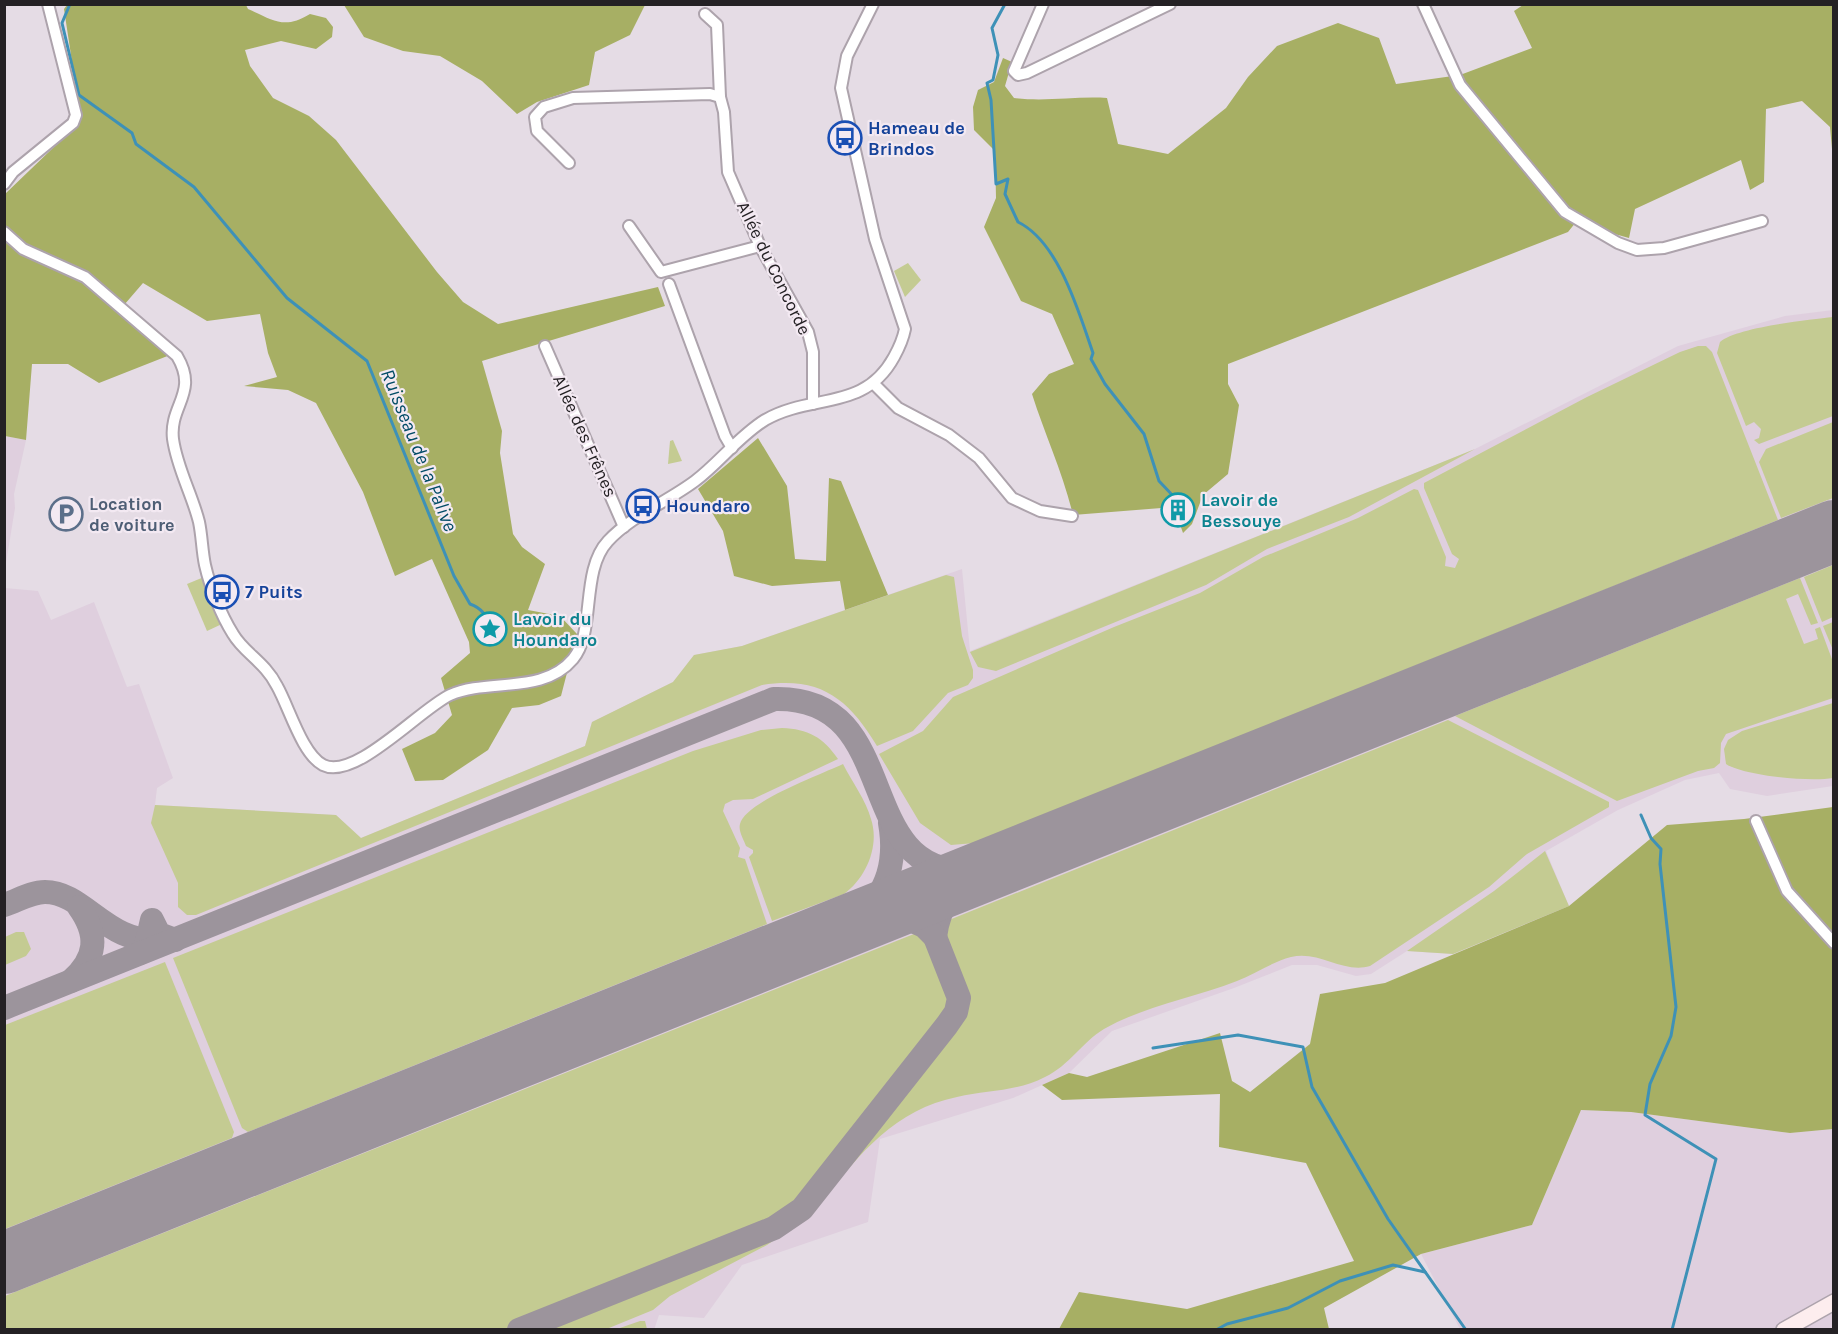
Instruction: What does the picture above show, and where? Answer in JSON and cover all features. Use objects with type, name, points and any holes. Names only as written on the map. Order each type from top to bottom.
[{"type":"street","points":[[4,184],[13,172],[73,123],[76,115],[48,4]]},
{"type":"street","points":[[4,232],[23,249],[85,277],[177,356],[185,374],[187,386],[172,423],[174,444],[198,521],[206,567],[231,631],[239,643],[265,667],[274,680],[310,754],[326,767],[345,767],[366,756],[450,696],[537,681],[560,671],[575,657],[578,649],[594,566],[606,543],[624,527],[695,482],[761,423],[779,412],[844,398],[863,391],[874,384],[886,371],[903,339],[905,329],[875,239],[842,88],[848,56],[873,4]]},
{"type":"street","points":[[1043,4],[1014,71],[1018,75],[1027,74],[1170,4]]},
{"type":"street","points":[[1423,4],[1460,85],[1565,212],[1618,243],[1637,250],[1664,248],[1762,221]]},
{"type":"street","name":"Allée du Concorde","points":[[705,14],[717,25],[720,98],[724,112],[728,172],[760,246],[808,332],[813,352],[813,404]]},
{"type":"street","points":[[569,163],[537,131],[535,117],[544,106],[573,98],[710,94],[720,98]]},
{"type":"street","points":[[628,226],[661,272],[760,246]]},
{"type":"street","points":[[669,284],[723,431],[732,448]]},
{"type":"street","name":"Allée des Frênes","points":[[545,346],[624,527]]},
{"type":"street","points":[[874,384],[898,408],[949,435],[979,458],[1012,498],[1040,511],[1072,516]]},
{"type":"street","points":[[1756,821],[1787,891],[1833,943]]},
{"type":"street","points":[[1784,1329],[1833,1302]]},
{"type":"shaded area","points":[[1833,310],[1833,786],[1767,796],[1730,789],[1719,773],[1685,780],[1618,810],[1546,851],[1569,906],[1453,954],[1407,951],[1371,974],[1356,976],[1317,965],[1292,965],[1112,1031],[1069,1073],[1013,1098],[880,1139],[868,1222],[742,1265],[704,1318],[659,1315],[654,1330],[5,1329],[5,588],[38,591],[51,620],[94,602],[127,687],[139,684],[173,778],[157,788],[155,805],[336,815],[361,838],[585,746],[592,722],[673,682],[694,655],[742,646],[962,569],[970,651],[1475,449],[1678,346],[1785,316]]},
{"type":"shaded area","points":[[5,436],[26,440],[14,494],[15,508],[5,569]]},
{"type":"shaded area","points":[[1581,1110],[1631,1112],[1790,1133],[1833,1129],[1833,1329],[1460,1329],[1421,1254],[1532,1225]]},
{"type":"green space","points":[[67,5],[246,5],[248,9],[279,22],[293,22],[310,14],[326,18],[333,27],[332,37],[316,49],[281,41],[245,50],[250,66],[273,98],[309,116],[336,140],[437,272],[463,302],[498,324],[658,287],[665,306],[482,361],[502,431],[500,453],[513,534],[522,547],[545,564],[528,610],[560,616],[577,634],[561,696],[539,705],[512,708],[488,750],[443,780],[415,781],[402,749],[435,733],[452,715],[441,678],[470,653],[469,642],[432,559],[395,576],[363,492],[316,403],[288,390],[244,386],[277,377],[268,353],[260,314],[207,321],[143,283],[118,312],[152,337],[170,355],[99,383],[68,364],[32,364],[26,440],[5,436],[5,194],[81,121],[64,9]]},
{"type":"green space","points":[[344,5],[645,5],[630,35],[595,52],[589,85],[537,102],[517,114],[482,81],[440,56],[403,51],[364,37]]},
{"type":"green space","points":[[1523,5],[1833,5],[1833,160],[1830,127],[1802,101],[1766,109],[1764,182],[1750,190],[1741,160],[1635,209],[1629,238],[1604,231],[1580,217],[1568,232],[1228,364],[1228,384],[1239,405],[1228,474],[1203,495],[1192,524],[1183,533],[1174,507],[1073,515],[1032,394],[1049,374],[1074,364],[1052,314],[1021,301],[984,227],[996,198],[995,151],[974,130],[973,107],[978,90],[994,82],[1003,58],[1012,62],[1005,86],[1014,98],[1107,98],[1118,144],[1168,154],[1226,108],[1248,77],[1277,46],[1338,23],[1379,38],[1396,84],[1460,75],[1532,48],[1514,11]]},
{"type":"green space","points":[[908,263],[921,280],[905,297],[894,271]]},
{"type":"green space","points":[[1833,317],[1833,416],[1759,444],[1754,440],[1759,438],[1761,429],[1754,422],[1746,426],[1717,353],[1720,342],[1741,332],[1757,328]]},
{"type":"green space","points":[[1706,346],[1712,352],[1778,520],[975,843],[951,845],[920,823],[879,754],[923,731],[953,697],[1114,627],[1200,593],[1263,557],[1358,518],[1414,489],[1418,490],[1446,557],[1445,566],[1455,568],[1459,559],[1452,554],[1424,488],[1424,483],[1587,397],[1680,352]]},
{"type":"green space","points":[[1833,422],[1833,498],[1781,518],[1759,462],[1766,449]]},
{"type":"green space","points":[[758,438],[787,486],[795,559],[826,561],[829,478],[841,481],[888,595],[845,610],[840,581],[772,586],[734,576],[723,531],[698,489]]},
{"type":"green space","points":[[673,440],[682,461],[668,464],[670,441]]},
{"type":"green space","points":[[1475,449],[1349,517],[1267,549],[1206,585],[996,671],[978,667],[970,652]]},
{"type":"green space","points":[[1833,565],[1833,617],[1822,622],[1804,577]]},
{"type":"green space","points":[[946,575],[954,577],[962,636],[973,670],[973,678],[968,685],[948,693],[913,731],[877,746],[855,715],[830,694],[800,684],[762,685],[196,915],[187,915],[178,907],[178,883],[151,823],[155,805],[336,815],[361,838],[585,746],[592,722],[673,682],[694,655],[742,646]]},
{"type":"green space","points":[[204,577],[222,624],[207,631],[187,584]]},
{"type":"green space","points":[[1800,578],[1818,623],[1811,625],[1798,594],[1786,599],[1804,644],[1818,639],[1815,629],[1820,627],[1833,662],[1833,698],[1726,734],[1721,743],[1720,763],[1714,768],[1698,771],[1617,801],[1455,716]]},
{"type":"green space","points":[[1833,622],[1833,650],[1823,626]]},
{"type":"green space","points":[[1833,703],[1833,778],[1778,777],[1748,772],[1726,764],[1724,749],[1728,740],[1742,731]]},
{"type":"green space","points":[[1448,720],[1609,802],[1609,807],[1527,854],[1489,887],[1370,966],[1350,967],[1311,957],[1291,957],[1221,987],[1152,1008],[1119,1021],[1096,1035],[1054,1072],[1034,1082],[957,1097],[915,1112],[897,1123],[865,1150],[823,1200],[814,1201],[961,1014],[960,988],[946,951],[944,939],[944,929],[949,920]]},
{"type":"green space","points":[[782,728],[807,732],[827,745],[838,759],[753,799],[733,800],[725,804],[723,811],[740,848],[738,857],[745,859],[767,924],[248,1132],[242,1128],[173,958],[693,751],[761,730]]},
{"type":"green space","points":[[843,764],[871,819],[874,840],[865,870],[844,894],[772,921],[749,857],[753,850],[746,846],[740,832],[740,824],[755,807],[769,798]]},
{"type":"green space","points":[[1833,807],[1833,1129],[1790,1133],[1631,1112],[1581,1110],[1532,1225],[1421,1254],[1324,1308],[1329,1329],[1059,1329],[1079,1292],[1187,1309],[1354,1261],[1306,1163],[1219,1147],[1220,1094],[1062,1100],[1042,1085],[1069,1073],[1087,1077],[1220,1033],[1232,1081],[1250,1092],[1310,1044],[1320,994],[1385,983],[1569,906],[1667,825],[1744,819]]},
{"type":"green space","points":[[1545,851],[1569,906],[1453,954],[1407,951],[1494,891]]},
{"type":"green space","points":[[16,932],[24,932],[31,949],[26,956],[5,965],[5,937]]},
{"type":"green space","points":[[919,932],[932,944],[948,974],[954,1002],[951,1011],[799,1205],[777,1221],[505,1329],[5,1329],[5,1296]]},
{"type":"green space","points":[[165,962],[234,1132],[232,1138],[5,1229],[5,1025]]},
{"type":"green space","points":[[800,1217],[801,1222],[767,1245],[670,1296],[653,1310],[609,1328],[532,1329],[778,1231]]},
{"type":"green space","points":[[645,1321],[647,1329],[617,1329]]},
{"type":"waterway","name":"Ruisseau de la Palive","points":[[70,4],[62,23],[79,95],[132,133],[136,144],[194,187],[287,298],[367,361],[454,576],[470,604],[484,614],[490,629]]},
{"type":"waterway","points":[[1005,4],[992,28],[998,55],[993,80],[987,83],[991,100],[996,184],[1008,179],[1005,194],[1018,222],[1045,245],[1056,262],[1081,318],[1093,353],[1091,359],[1105,384],[1144,434],[1159,481],[1176,499],[1177,507]]},
{"type":"waterway","points":[[1641,815],[1651,838],[1661,849],[1660,864],[1676,1007],[1671,1036],[1650,1084],[1645,1115],[1716,1159],[1672,1330]]},
{"type":"waterway","points":[[1153,1048],[1238,1035],[1303,1047],[1312,1087],[1388,1219],[1466,1330]]},
{"type":"waterway","points":[[1216,1330],[1227,1324],[1288,1308],[1340,1281],[1393,1265],[1425,1272]]},
{"type":"taxiway","points":[[4,1008],[774,699],[815,705],[843,724],[862,752],[889,816],[906,844],[930,864],[967,871],[999,866]]},
{"type":"taxiway","points":[[851,922],[873,902],[887,879],[892,852],[890,823]]},
{"type":"taxiway","points":[[935,937],[940,914],[950,897],[965,884],[985,872]]},
{"type":"taxiway","points":[[4,905],[40,892],[59,894],[127,935],[144,940],[164,941]]},
{"type":"taxiway","points":[[71,981],[86,964],[92,946],[90,927],[79,907]]},
{"type":"taxiway","points":[[519,1330],[774,1228],[802,1209],[947,1025],[956,1012],[959,998],[935,937],[924,926],[902,916],[888,915],[853,924]]},
{"type":"taxiway","points":[[140,953],[146,946],[152,920],[159,934],[175,940]]},
{"type":"taxiway","points":[[4,1261],[29,1254]]},
{"type":"runway","points":[[4,1263],[1834,531]]},
{"type":"place","name":"Hameau de Brindos","points":[[845,138]]},
{"type":"place","name":"Houndaro","points":[[643,506]]},
{"type":"place","name":"Lavoir de Bessouye","points":[[1178,510]]},
{"type":"place","name":"Location de voiture","points":[[66,514]]},
{"type":"place","name":"7 Puits","points":[[222,592]]},
{"type":"place","name":"Lavoir du Houndaro","points":[[490,629]]}]
